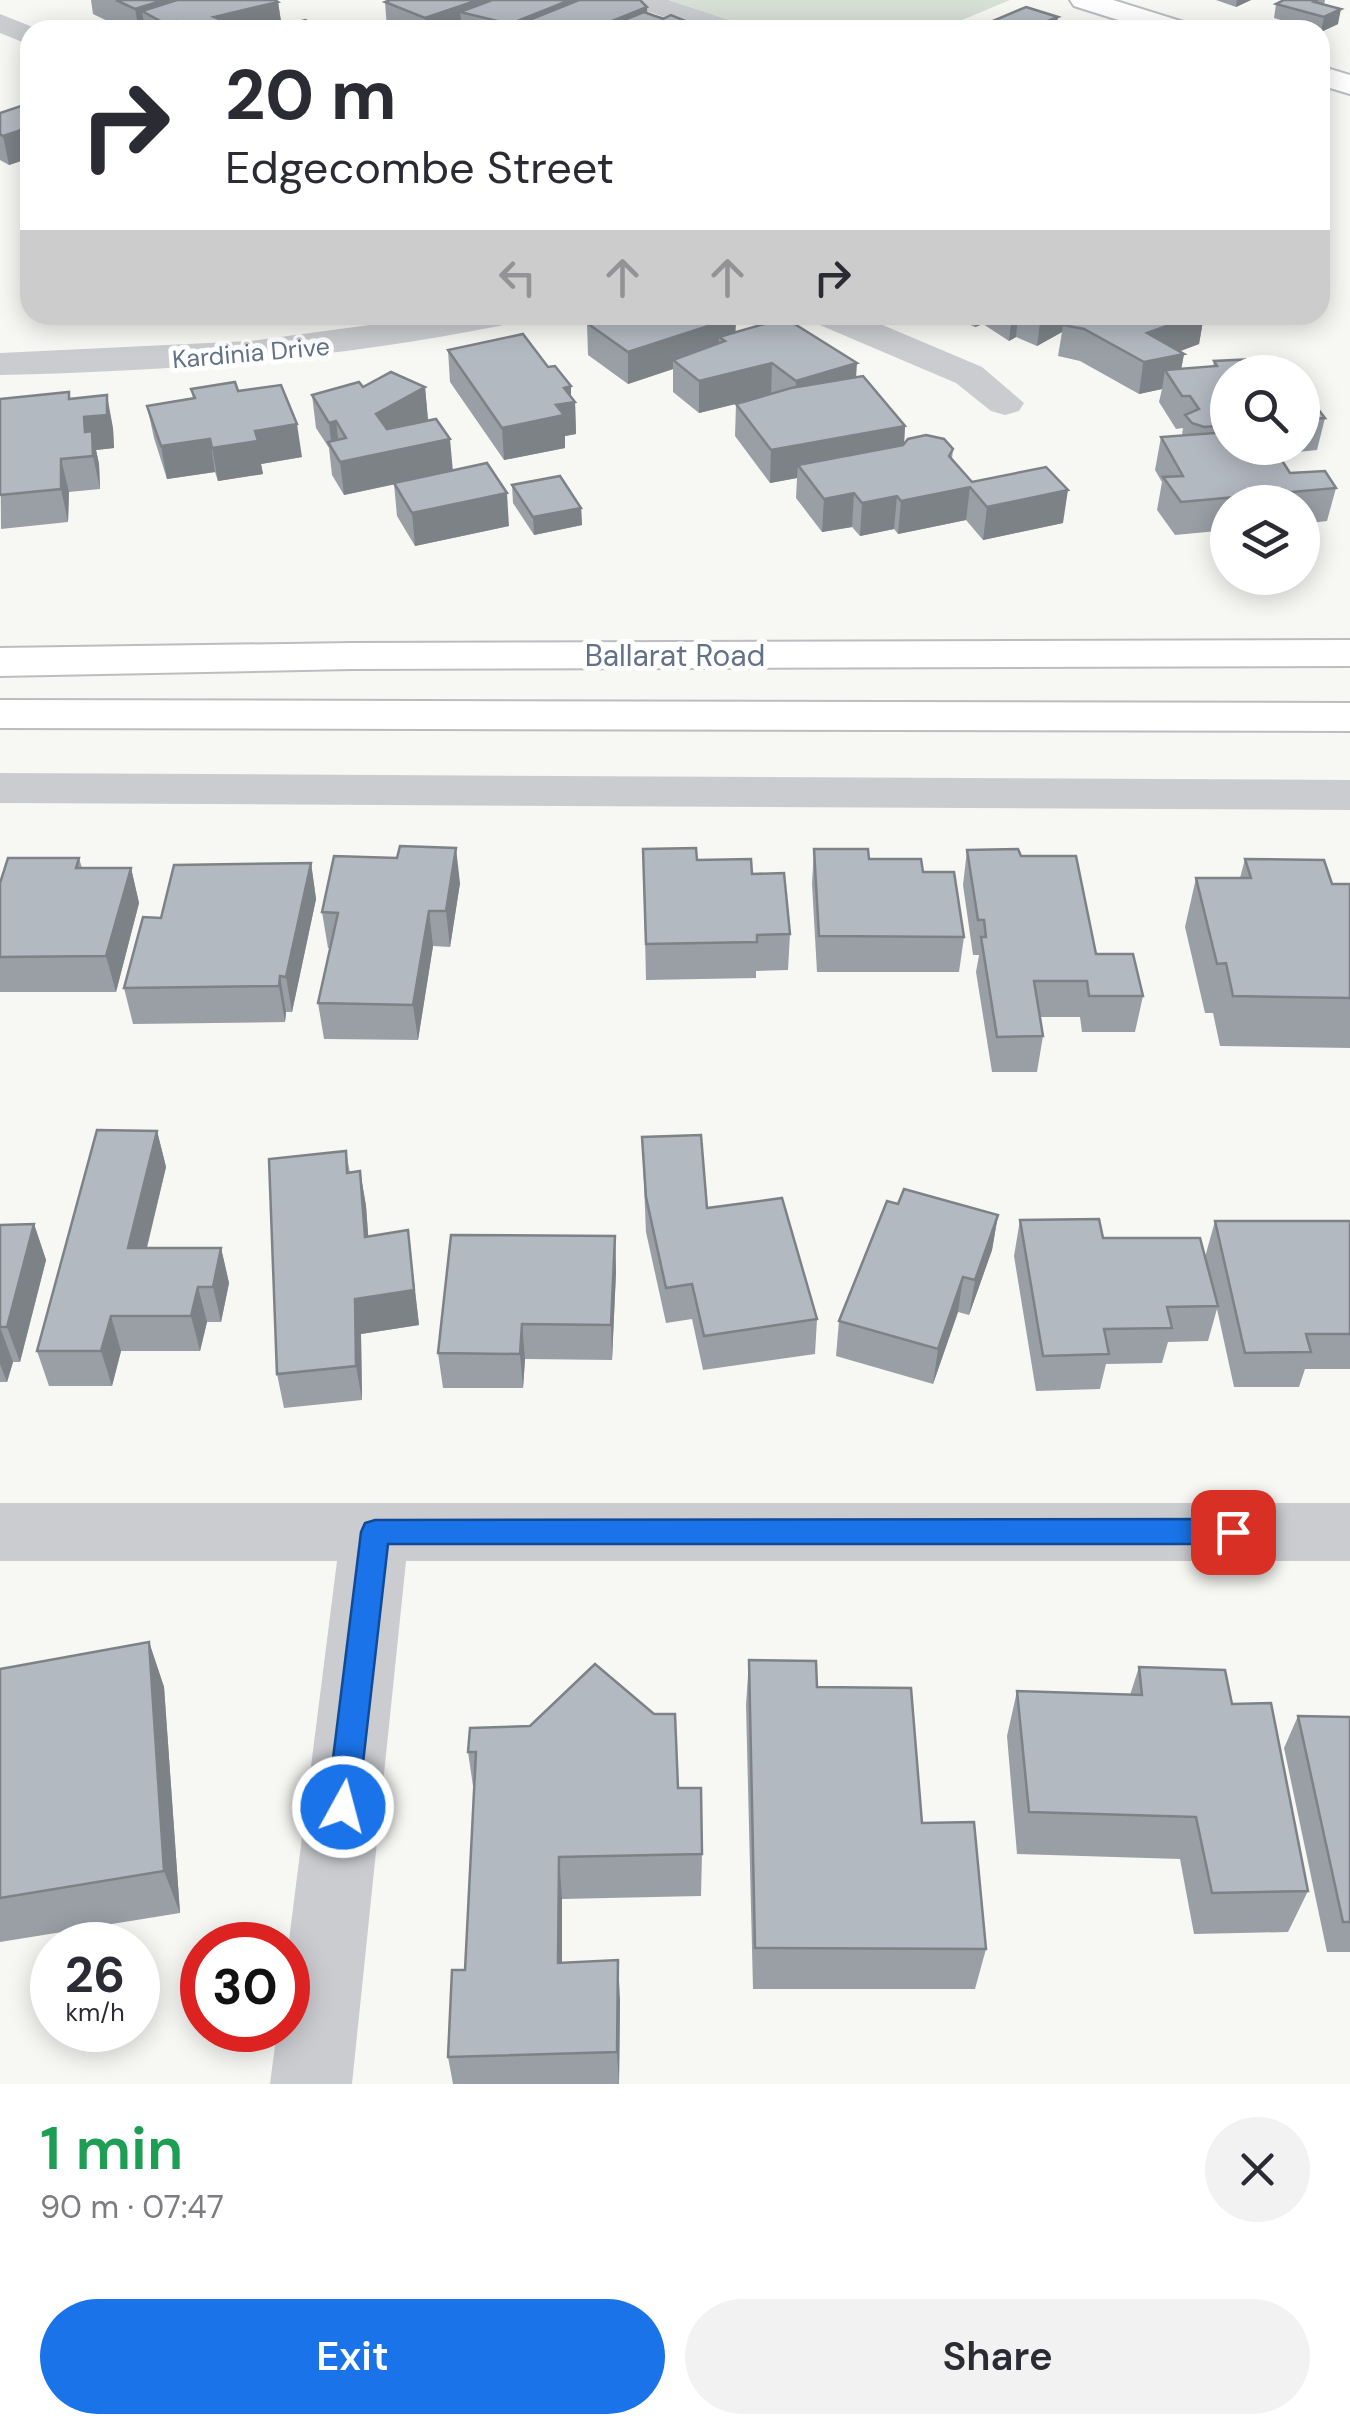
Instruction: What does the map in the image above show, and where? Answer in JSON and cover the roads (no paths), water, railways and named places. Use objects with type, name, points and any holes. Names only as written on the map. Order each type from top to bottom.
[{"type":"main road","points":[[1084,0],[1148,20]]},
{"type":"main road","name":"Ballarat Road","points":[[0,662],[352,656],[1350,653]]},
{"type":"main road","name":"Ballarat Road","points":[[0,714],[1350,717]]},
{"type":"street","points":[[642,0],[701,20]]},
{"type":"street","name":"Kardinia Drive","points":[[0,364],[240,356],[367,341],[448,325]]},
{"type":"street","points":[[851,325],[968,375],[1005,403]]},
{"type":"street","points":[[0,788],[1350,794]]},
{"type":"street","points":[[0,1532],[1350,1532]]},
{"type":"street","points":[[310,2084],[375,1532]]}]
